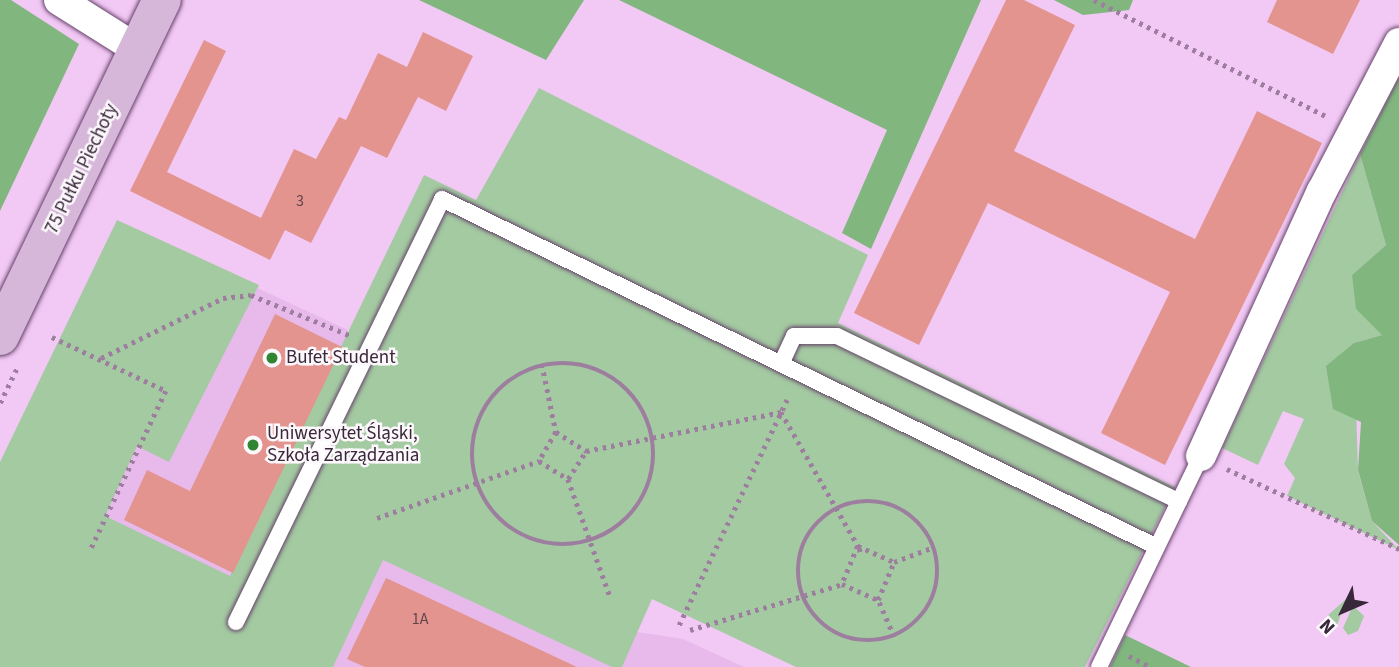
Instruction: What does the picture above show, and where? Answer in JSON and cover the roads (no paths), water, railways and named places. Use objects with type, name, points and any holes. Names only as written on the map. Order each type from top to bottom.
[{"type":"main road","name":"75 Pułku Piechoty","points":[[0,336],[140,51],[162,0]]},
{"type":"street","points":[[59,0],[140,51]]},
{"type":"street","points":[[1201,456],[1354,130],[1399,43]]},
{"type":"lane","points":[[236,622],[442,199],[1157,547]]},
{"type":"lane","points":[[781,364],[794,336],[837,336],[1179,500]]},
{"type":"lane","points":[[1099,667],[1201,456]]},
{"type":"place","name":"Bufet Student","points":[[272,358]]},
{"type":"place","name":"Uniwersytet Śląski, Szkoła Zarządzania","points":[[253,445]]}]
